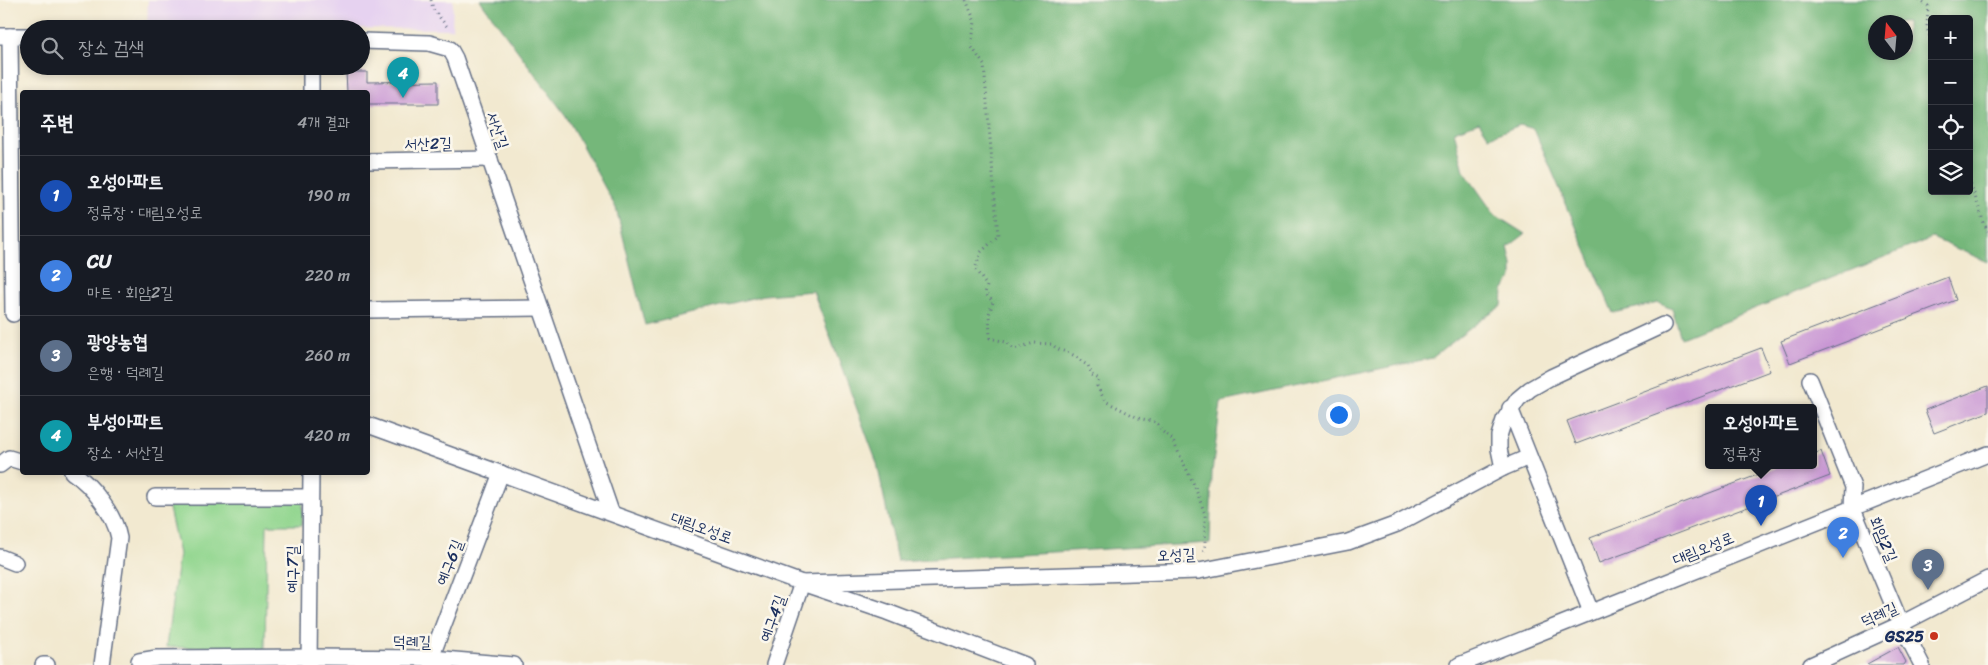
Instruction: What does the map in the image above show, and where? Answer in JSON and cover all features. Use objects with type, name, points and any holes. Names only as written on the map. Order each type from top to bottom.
[{"type":"street","points":[[12,315],[6,225],[11,161],[5,96],[5,36],[20,36]]},
{"type":"street","name":"서산길","points":[[370,42],[429,43],[450,50],[456,58],[611,512]]},
{"type":"street","points":[[311,75],[311,90]]},
{"type":"street","name":"서산2길","points":[[370,161],[490,160]]},
{"type":"street","points":[[370,310],[540,308]]},
{"type":"street","points":[[1503,468],[1499,449],[1499,436],[1504,420],[1510,408],[1530,389],[1551,377],[1663,325]]},
{"type":"street","points":[[1810,380],[1853,487],[1852,507]]},
{"type":"street","points":[[1510,408],[1591,612]]},
{"type":"street","name":"대림오성로","points":[[370,426],[802,583],[887,612],[1024,665]]},
{"type":"street","name":"대림오성로","points":[[1458,665],[1479,662],[1591,612],[1988,454]]},
{"type":"street","name":"오성길","points":[[802,583],[1199,571],[1348,542],[1397,524],[1503,468],[1529,457]]},
{"type":"street","points":[[0,465],[9,458],[20,461]]},
{"type":"street","name":"예구6길","points":[[431,662],[501,473]]},
{"type":"street","points":[[75,475],[98,496],[117,527],[118,533],[105,653],[102,665]]},
{"type":"street","name":"예구7길","points":[[309,661],[310,475]]},
{"type":"street","points":[[155,497],[310,497]]},
{"type":"street","name":"회암2길","points":[[1852,507],[1901,624],[1922,665]]},
{"type":"street","points":[[0,557],[14,563]]},
{"type":"street","name":"덕례길","points":[[1811,665],[1901,624],[1988,579]]},
{"type":"street","name":"예구4길","points":[[774,665],[802,583]]},
{"type":"street","name":"덕례길","points":[[140,661],[157,658],[514,665]]},
{"type":"path","points":[[431,0],[434,9],[449,30]]},
{"type":"path","points":[[966,0],[975,22],[971,46],[984,65],[997,206],[998,236],[982,252],[975,269],[987,286],[985,293],[993,302],[989,314],[990,338],[1006,342],[1014,349],[1034,343],[1052,344],[1057,350],[1073,354],[1079,362],[1088,366],[1092,374],[1099,379],[1097,386],[1105,400],[1138,418],[1156,422],[1163,432],[1172,439],[1195,487],[1205,514],[1204,553],[1199,557]]},
{"type":"path","points":[[1919,0],[1928,6],[1928,31]]},
{"type":"path","points":[[1973,191],[1988,231]]},
{"type":"shaded area","points":[[148,0],[453,0],[452,29],[370,28],[370,20],[147,20]]},
{"type":"green space","points":[[480,0],[1988,0],[1988,262],[1932,238],[1681,338],[1672,309],[1658,303],[1613,313],[1534,129],[1520,125],[1489,137],[1479,122],[1454,131],[1464,171],[1495,215],[1525,234],[1508,247],[1512,264],[1512,278],[1503,290],[1502,306],[1490,313],[1432,358],[1221,402],[1212,472],[1210,543],[897,561],[877,463],[813,291],[764,295],[645,325],[616,208],[566,116]]},
{"type":"green space","points":[[303,501],[302,525],[267,525],[265,649],[166,647],[179,554],[168,504]]},
{"type":"building","points":[[346,75],[367,75],[367,82],[438,81],[438,104],[370,104],[370,90],[347,90]]},
{"type":"building","points":[[1948,277],[1956,300],[1790,363],[1781,341]]},
{"type":"building","points":[[1761,348],[1770,371],[1576,444],[1567,421]]},
{"type":"building","points":[[1988,386],[1988,412],[1934,433],[1925,410]]},
{"type":"building","points":[[1821,451],[1830,476],[1599,563],[1590,538],[1773,469],[1817,469],[1817,453]]},
{"type":"building","points":[[1898,647],[1906,662],[1904,665],[1867,664]]},
{"type":"place","name":"부성아파트","points":[[403,98]]},
{"type":"place","name":"오성아파트","points":[[1761,526]]},
{"type":"place","name":"CU","points":[[1843,558]]},
{"type":"place","name":"광양농협","points":[[1928,590]]},
{"type":"place","name":"GS25","points":[[1934,636]]}]
